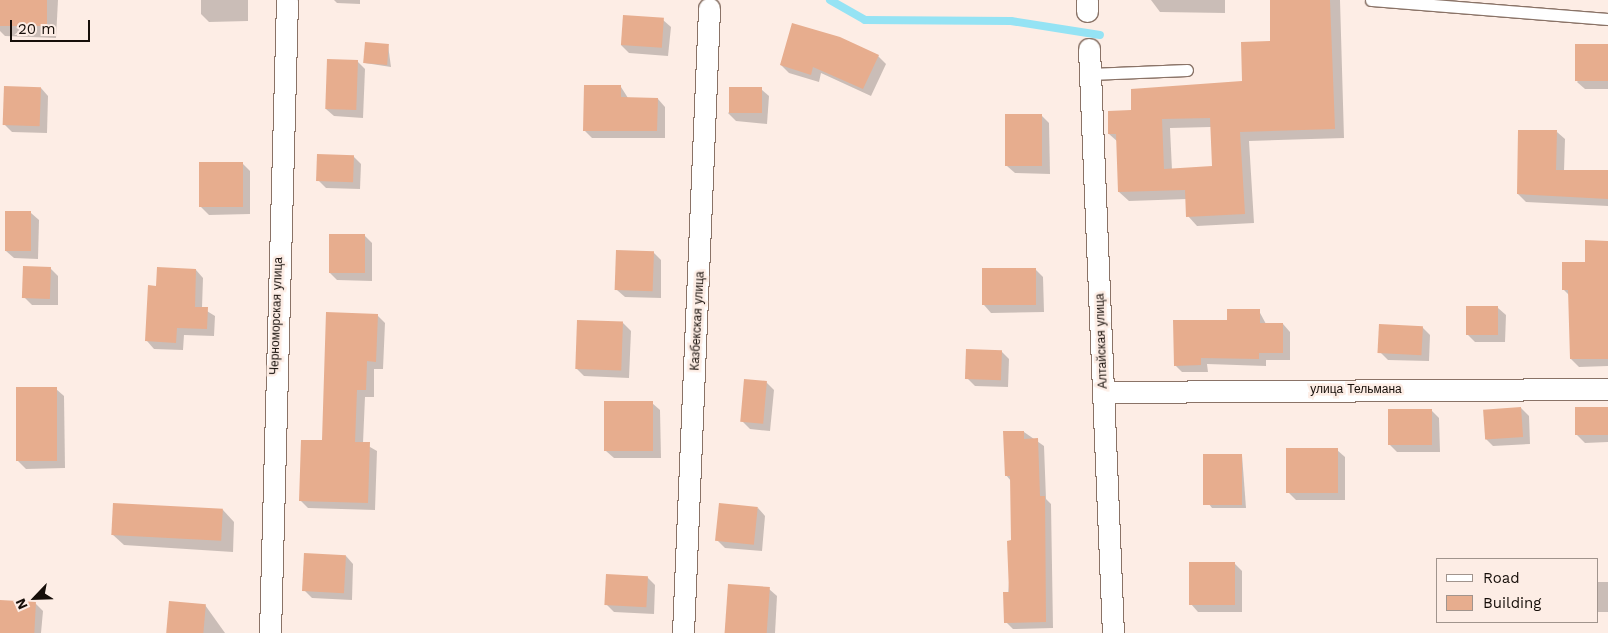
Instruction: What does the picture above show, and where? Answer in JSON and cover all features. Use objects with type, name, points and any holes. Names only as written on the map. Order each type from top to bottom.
[{"type":"street","name":"Черноморская улица","points":[[270,633],[287,0]]},
{"type":"street","name":"Казбекская улица","points":[[683,633],[709,9]]},
{"type":"street","name":"Алтайская улица","points":[[1089,49],[1113,633]]},
{"type":"street","name":"улица Тельмана","points":[[1104,392],[1608,389]]},
{"type":"lane","points":[[1371,0],[1608,19]]},
{"type":"lane","points":[[1090,74],[1187,70]]},
{"type":"building","points":[[0,0],[47,0],[47,26],[0,26]]},
{"type":"building","points":[[1270,0],[1330,0],[1335,129],[1240,132],[1245,214],[1186,217],[1185,190],[1118,192],[1116,134],[1108,134],[1108,111],[1131,110],[1131,89],[1242,81],[1241,42],[1270,41]],"holes":[[[1210,118],[1212,166],[1164,169],[1162,119]]]},
{"type":"building","points":[[623,15],[664,18],[662,48],[621,45]]},
{"type":"building","points":[[792,23],[840,37],[879,55],[863,89],[813,67],[811,75],[780,65]]},
{"type":"building","points":[[365,42],[389,44],[387,65],[363,63]]},
{"type":"building","points":[[1575,44],[1608,44],[1608,81],[1575,81]]},
{"type":"building","points":[[327,59],[358,60],[356,110],[325,109]]},
{"type":"building","points":[[584,85],[621,85],[621,97],[658,98],[657,131],[583,131]]},
{"type":"building","points":[[4,86],[41,87],[40,126],[3,125]]},
{"type":"building","points":[[729,87],[762,87],[762,113],[729,113]]},
{"type":"building","points":[[1005,114],[1042,114],[1042,166],[1005,166]]},
{"type":"building","points":[[1518,130],[1557,130],[1556,170],[1608,170],[1608,199],[1517,194]]},
{"type":"building","points":[[317,154],[354,155],[353,182],[316,181]]},
{"type":"building","points":[[199,162],[243,162],[243,207],[199,207]]},
{"type":"building","points":[[5,211],[31,211],[31,251],[5,251]]},
{"type":"building","points":[[329,234],[365,234],[365,273],[329,273]]},
{"type":"building","points":[[1585,240],[1608,241],[1608,359],[1570,359],[1568,290],[1562,290],[1562,262],[1585,262]]},
{"type":"building","points":[[616,250],[654,251],[653,291],[615,290]]},
{"type":"building","points":[[23,266],[51,267],[50,299],[22,298]]},
{"type":"building","points":[[157,267],[196,269],[195,307],[208,307],[207,329],[177,328],[176,343],[145,341],[148,285],[156,286]]},
{"type":"building","points":[[982,268],[1036,268],[1036,305],[982,305]]},
{"type":"building","points":[[1466,306],[1498,306],[1498,335],[1466,335]]},
{"type":"building","points":[[1227,309],[1260,309],[1260,323],[1283,323],[1283,353],[1259,353],[1259,359],[1201,358],[1201,365],[1174,366],[1173,320],[1227,320]]},
{"type":"building","points":[[326,312],[378,314],[376,362],[367,361],[366,390],[357,390],[355,442],[370,442],[368,503],[299,501],[301,440],[322,440]]},
{"type":"building","points":[[577,320],[623,322],[621,371],[575,369]]},
{"type":"building","points":[[1379,324],[1423,326],[1421,355],[1377,353]]},
{"type":"building","points":[[966,349],[1002,350],[1001,380],[965,379]]},
{"type":"building","points":[[744,379],[767,381],[763,424],[740,422]]},
{"type":"building","points":[[16,387],[57,387],[57,461],[16,461]]},
{"type":"building","points":[[604,401],[653,401],[653,451],[604,451]]},
{"type":"building","points":[[1521,407],[1523,437],[1485,440],[1483,410]]},
{"type":"building","points":[[1575,407],[1608,407],[1608,435],[1575,435]]},
{"type":"building","points":[[1388,409],[1432,409],[1432,445],[1388,445]]},
{"type":"building","points":[[1003,431],[1024,431],[1024,439],[1038,438],[1040,496],[1045,496],[1046,622],[1004,623],[1003,592],[1009,592],[1007,541],[1011,540],[1010,476],[1005,476]]},
{"type":"building","points":[[1286,448],[1338,448],[1338,493],[1286,493]]},
{"type":"building","points":[[1203,454],[1242,454],[1242,505],[1203,505]]},
{"type":"building","points":[[113,503],[223,509],[221,541],[111,535]]},
{"type":"building","points":[[719,503],[758,507],[754,545],[715,541]]},
{"type":"building","points":[[304,553],[346,555],[344,593],[302,591]]},
{"type":"building","points":[[1189,562],[1235,562],[1235,605],[1189,605]]},
{"type":"building","points":[[606,574],[648,576],[646,607],[604,605]]},
{"type":"building","points":[[728,584],[770,587],[767,633],[725,633]]},
{"type":"building","points":[[0,600],[36,602],[34,633],[0,633]]},
{"type":"building","points":[[169,601],[206,604],[203,633],[166,633]]},
{"type":"waterway","points":[[830,0],[865,20],[1011,21],[1100,35]]}]
